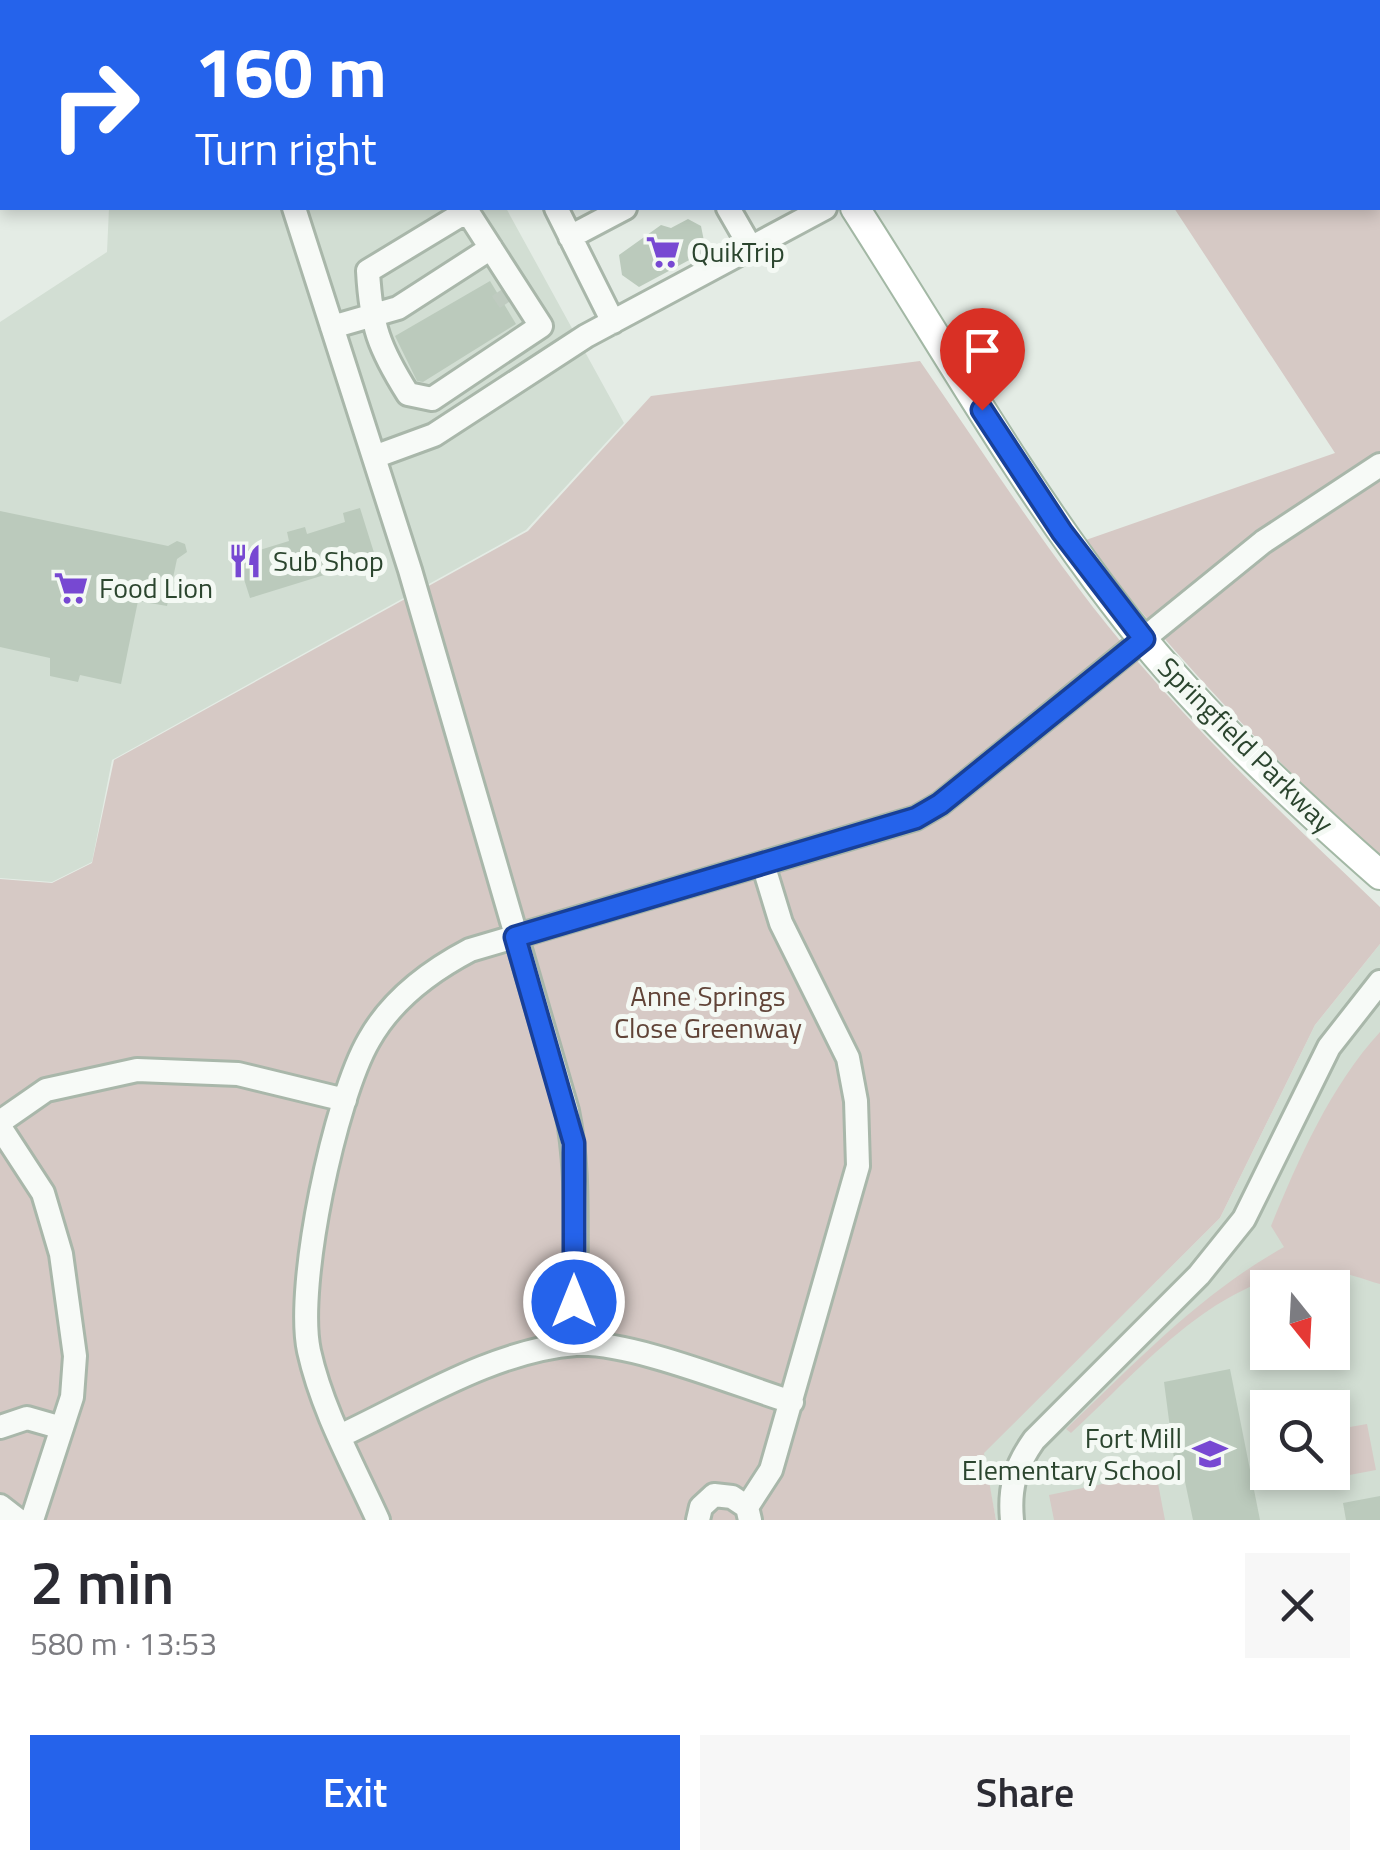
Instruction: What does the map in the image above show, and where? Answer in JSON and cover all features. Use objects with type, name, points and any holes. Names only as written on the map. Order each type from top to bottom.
[{"type":"main road","name":"Springfield Parkway","points":[[856,210],[1062,532],[1144,639],[1223,730],[1380,875]]},
{"type":"street","points":[[295,210],[374,457],[574,1143],[574,1302],[580,1344]]},
{"type":"street","points":[[501,277],[541,326],[432,399],[408,394],[380,350],[370,317],[368,271],[466,210],[530,333]]},
{"type":"street","points":[[557,210],[614,322]]},
{"type":"street","points":[[570,237],[619,210]]},
{"type":"street","points":[[729,210],[751,248]]},
{"type":"street","points":[[374,457],[427,439],[614,322],[821,210]]},
{"type":"street","points":[[332,327],[501,277]]},
{"type":"street","points":[[462,379],[480,406]]},
{"type":"street","points":[[378,1520],[340,1436],[308,1348],[306,1267],[346,1100],[370,1038],[402,996],[438,967],[470,950],[916,818],[940,804],[1263,542],[1380,466]]},
{"type":"street","points":[[698,1520],[702,1508],[714,1496],[732,1497],[749,1514],[772,1470],[858,1166],[856,1101],[848,1058],[781,924],[762,864]]},
{"type":"street","points":[[1012,1520],[1011,1486],[1019,1461],[1034,1440],[1199,1275],[1244,1220],[1329,1047],[1380,982]]},
{"type":"street","points":[[32,1520],[72,1398],[75,1356],[61,1254],[43,1194],[0,1125],[46,1090],[137,1070],[238,1074],[346,1100]]},
{"type":"street","points":[[340,1436],[510,1358],[580,1344],[642,1356],[792,1402]]},
{"type":"street","points":[[0,1427],[28,1418],[62,1428]]},
{"type":"street","points":[[0,1506],[18,1520]]},
{"type":"shaded area","points":[[109,210],[507,210],[624,423],[526,530],[112,760],[92,862],[52,882],[0,878],[0,322],[107,252]]},
{"type":"shaded area","points":[[1380,944],[1380,1520],[996,1520],[983,1453],[1220,1218],[1315,1025]]},
{"type":"green space","points":[[1175,210],[1380,210],[1380,855],[1224,705],[1083,541],[1335,453]]},
{"type":"green space","name":"Anne Springs Close Greenway","points":[[920,361],[1109,628],[1226,758],[1380,907],[1380,944],[1315,1025],[1220,1218],[984,1453],[996,1520],[0,1520],[0,879],[52,883],[92,863],[114,760],[528,531],[651,396]]},
{"type":"green space","points":[[1380,1032],[1380,1284],[1350,1275],[1350,1270],[1250,1270],[1250,1287],[1183,1329],[1071,1433],[1066,1429],[1169,1331],[1224,1286],[1284,1247],[1271,1226],[1317,1124]]},
{"type":"green space","points":[[1367,1424],[1376,1470],[1350,1475],[1350,1427]]},
{"type":"green space","points":[[1156,1473],[1165,1520],[1054,1520],[1049,1495]]},
{"type":"building","name":"QuikTrip","points":[[688,219],[701,226],[706,251],[639,287],[622,275],[619,255],[661,225],[671,228]]},
{"type":"building","points":[[490,281],[516,324],[423,382],[417,381],[395,336]]},
{"type":"building","points":[[360,508],[376,559],[250,598],[235,551],[248,547],[250,553],[289,541],[287,532],[305,527],[307,534],[345,522],[343,513]]},
{"type":"building","name":"Food Lion","points":[[0,511],[168,546],[177,541],[185,544],[187,552],[177,559],[167,606],[138,601],[121,684],[80,675],[78,682],[50,676],[50,658],[0,647]]},
{"type":"building","name":"Fort Mill Elementary School","points":[[1230,1369],[1250,1470],[1250,1490],[1254,1490],[1260,1520],[1193,1520],[1183,1472],[1176,1474],[1164,1382]]},
{"type":"building","points":[[1380,1496],[1380,1520],[1346,1520],[1343,1503]]},
{"type":"tunnel","points":[[501,290],[509,302]]},
{"type":"place","name":"QuikTrip","points":[[663,252]]},
{"type":"place","name":"Sub Shop","points":[[245,561]]},
{"type":"place","name":"Food Lion","points":[[71,588]]},
{"type":"place","name":"Fort Mill Elementary School","points":[[1210,1454]]},
{"type":"route","points":[[574,1302],[574,1143],[515,937],[916,818],[940,804],[1144,639],[1062,532],[982,410]]}]
